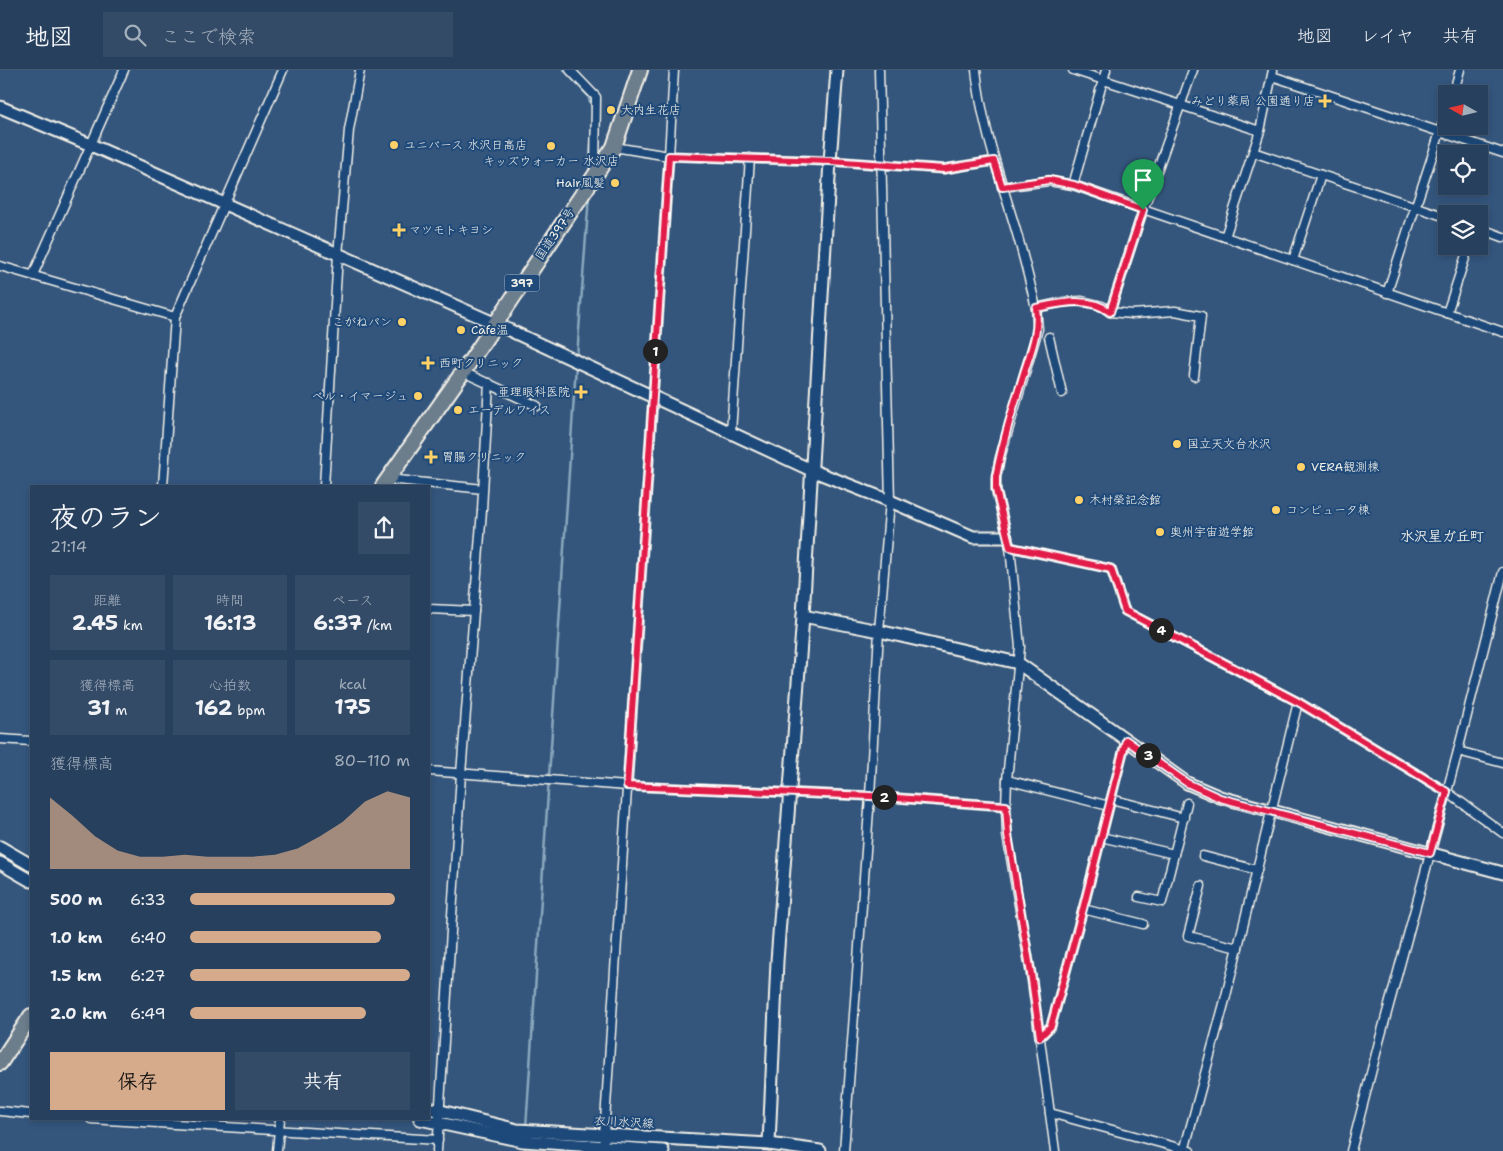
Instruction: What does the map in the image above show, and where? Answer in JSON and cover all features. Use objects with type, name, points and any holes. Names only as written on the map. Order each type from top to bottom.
[{"type":"highway","name":"国道397号","points":[[386,483],[614,147],[640,70]]},
{"type":"highway","points":[[0,1063],[30,1018]]},
{"type":"street","points":[[33,275],[124,70]]},
{"type":"street","points":[[163,485],[175,317],[283,70]]},
{"type":"street","points":[[324,485],[338,254],[349,130],[360,70]]},
{"type":"street","points":[[570,70],[596,97],[595,174]]},
{"type":"street","points":[[603,1144],[674,70]]},
{"type":"street","points":[[769,1144],[777,961],[803,616],[837,70]]},
{"type":"street","points":[[844,1151],[870,796],[879,631],[890,501],[886,282],[879,70]]},
{"type":"street","points":[[976,70],[979,99],[994,161],[1019,242],[1036,308],[1038,329],[1020,384],[996,477],[996,490],[1008,542],[1020,647],[1006,806],[1008,835],[1032,980],[1055,1151]]},
{"type":"street","points":[[1073,70],[1260,131]]},
{"type":"street","points":[[1074,185],[1106,70]]},
{"type":"street","points":[[1110,312],[1143,210],[1193,70]]},
{"type":"street","points":[[1456,85],[1460,70]]},
{"type":"street","points":[[1225,237],[1260,131],[1272,73],[1438,131]]},
{"type":"street","points":[[0,107],[91,145],[494,323],[811,470],[890,501],[973,537],[1008,542],[1111,569],[1125,611],[1298,702],[1447,792],[1503,833]]},
{"type":"street","points":[[1387,293],[1439,135]]},
{"type":"street","points":[[1449,135],[1503,153]]},
{"type":"street","points":[[614,147],[669,156],[830,161],[944,169],[994,161]]},
{"type":"street","points":[[1253,152],[1438,214]]},
{"type":"street","points":[[731,432],[750,158]]},
{"type":"street","points":[[1293,260],[1321,175]]},
{"type":"street","points":[[1002,187],[1049,180],[1074,185],[1503,332]]},
{"type":"street","points":[[1488,231],[1503,237]]},
{"type":"street","points":[[1447,313],[1467,255]]},
{"type":"street","points":[[0,266],[175,317]]},
{"type":"street","points":[[1036,308],[1063,302],[1082,301],[1102,306],[1110,312],[1132,314],[1175,311],[1201,316],[1194,376]]},
{"type":"street","points":[[1049,338],[1062,393]]},
{"type":"street","points":[[463,372],[537,406]]},
{"type":"street","points":[[437,1151],[436,1114],[483,488],[489,383]]},
{"type":"street","points":[[386,483],[427,485]]},
{"type":"street","points":[[430,485],[483,488]]},
{"type":"street","points":[[1351,1151],[1458,751],[1503,572]]},
{"type":"street","points":[[430,610],[474,611]]},
{"type":"street","points":[[803,616],[879,631],[1018,663],[1187,783],[1220,798],[1503,873]]},
{"type":"street","points":[[1050,1113],[1186,1150],[1258,870],[1298,702]]},
{"type":"street","points":[[0,739],[30,741]]},
{"type":"street","points":[[1040,1037],[1051,1026],[1126,740]]},
{"type":"street","points":[[1458,751],[1503,763]]},
{"type":"street","points":[[430,771],[627,786],[870,796],[1006,806]]},
{"type":"street","points":[[1008,780],[1184,818]]},
{"type":"street","points":[[1139,897],[1162,902],[1187,803]]},
{"type":"street","points":[[1101,838],[1174,854]]},
{"type":"street","points":[[0,847],[30,864]]},
{"type":"street","points":[[1203,856],[1258,870]]},
{"type":"street","points":[[0,863],[30,881]]},
{"type":"street","points":[[1201,886],[1188,936],[1238,948]]},
{"type":"street","points":[[1083,909],[1143,924]]},
{"type":"street","points":[[0,1111],[30,1114]]},
{"type":"street","name":"衣川水沢線","points":[[436,1114],[523,1141],[603,1144],[769,1144],[820,1151]]},
{"type":"street","points":[[107,1120],[438,1140]]},
{"type":"street","points":[[278,1151],[280,1120]]},
{"type":"street","name":"衣川水沢線","points":[[603,1144],[663,1151]]},
{"type":"waterway","points":[[564,70],[588,96],[593,110]]},
{"type":"waterway","points":[[589,173],[592,128]]},
{"type":"waterway","points":[[577,357],[589,196]]},
{"type":"waterway","points":[[526,1128],[576,365]]},
{"type":"waterway","points":[[525,1144],[525,1151]]},
{"type":"place","name":"みどり薬局 公園通り店","points":[[1325,101]]},
{"type":"place","name":"大内生花店","points":[[611,110]]},
{"type":"place","name":"ユニバース 水沢日高店","points":[[394,145]]},
{"type":"place","name":"キッズウォーカー 水沢店","points":[[551,146]]},
{"type":"place","name":"Hair風髪","points":[[615,183]]},
{"type":"place","name":"マツモトキヨシ","points":[[399,230]]},
{"type":"place","name":"こがねパン","points":[[402,322]]},
{"type":"place","name":"Cafe温","points":[[461,330]]},
{"type":"place","name":"西町クリニック","points":[[428,363]]},
{"type":"place","name":"亜理眼科医院","points":[[581,392]]},
{"type":"place","name":"ベル・イマージュ","points":[[418,396]]},
{"type":"place","name":"エーデルワイス","points":[[458,410]]},
{"type":"place","name":"国立天文台水沢","points":[[1177,444]]},
{"type":"place","name":"胃腸クリニック","points":[[431,457]]},
{"type":"place","name":"VERA観測棟","points":[[1301,467]]},
{"type":"place","name":"木村榮記念館","points":[[1079,500]]},
{"type":"place","name":"コンピュータ棟","points":[[1276,510]]},
{"type":"place","name":"奥州宇宙遊学館","points":[[1160,532]]},
{"type":"district","name":"水沢星ガ丘町","points":[[1442,536]]},
{"type":"route","points":[[669,156],[830,161],[944,169],[994,161],[1002,187],[1049,180],[1074,185],[1143,210],[1110,312],[1102,306],[1082,301],[1063,302],[1036,308],[1038,329],[1020,384],[996,477],[996,490],[1010,547],[1111,569],[1125,611],[1298,702],[1447,792],[1430,853],[1220,798],[1187,783],[1126,740],[1051,1026],[1040,1037],[1008,835],[1006,806],[870,796],[627,786],[669,156]]}]
